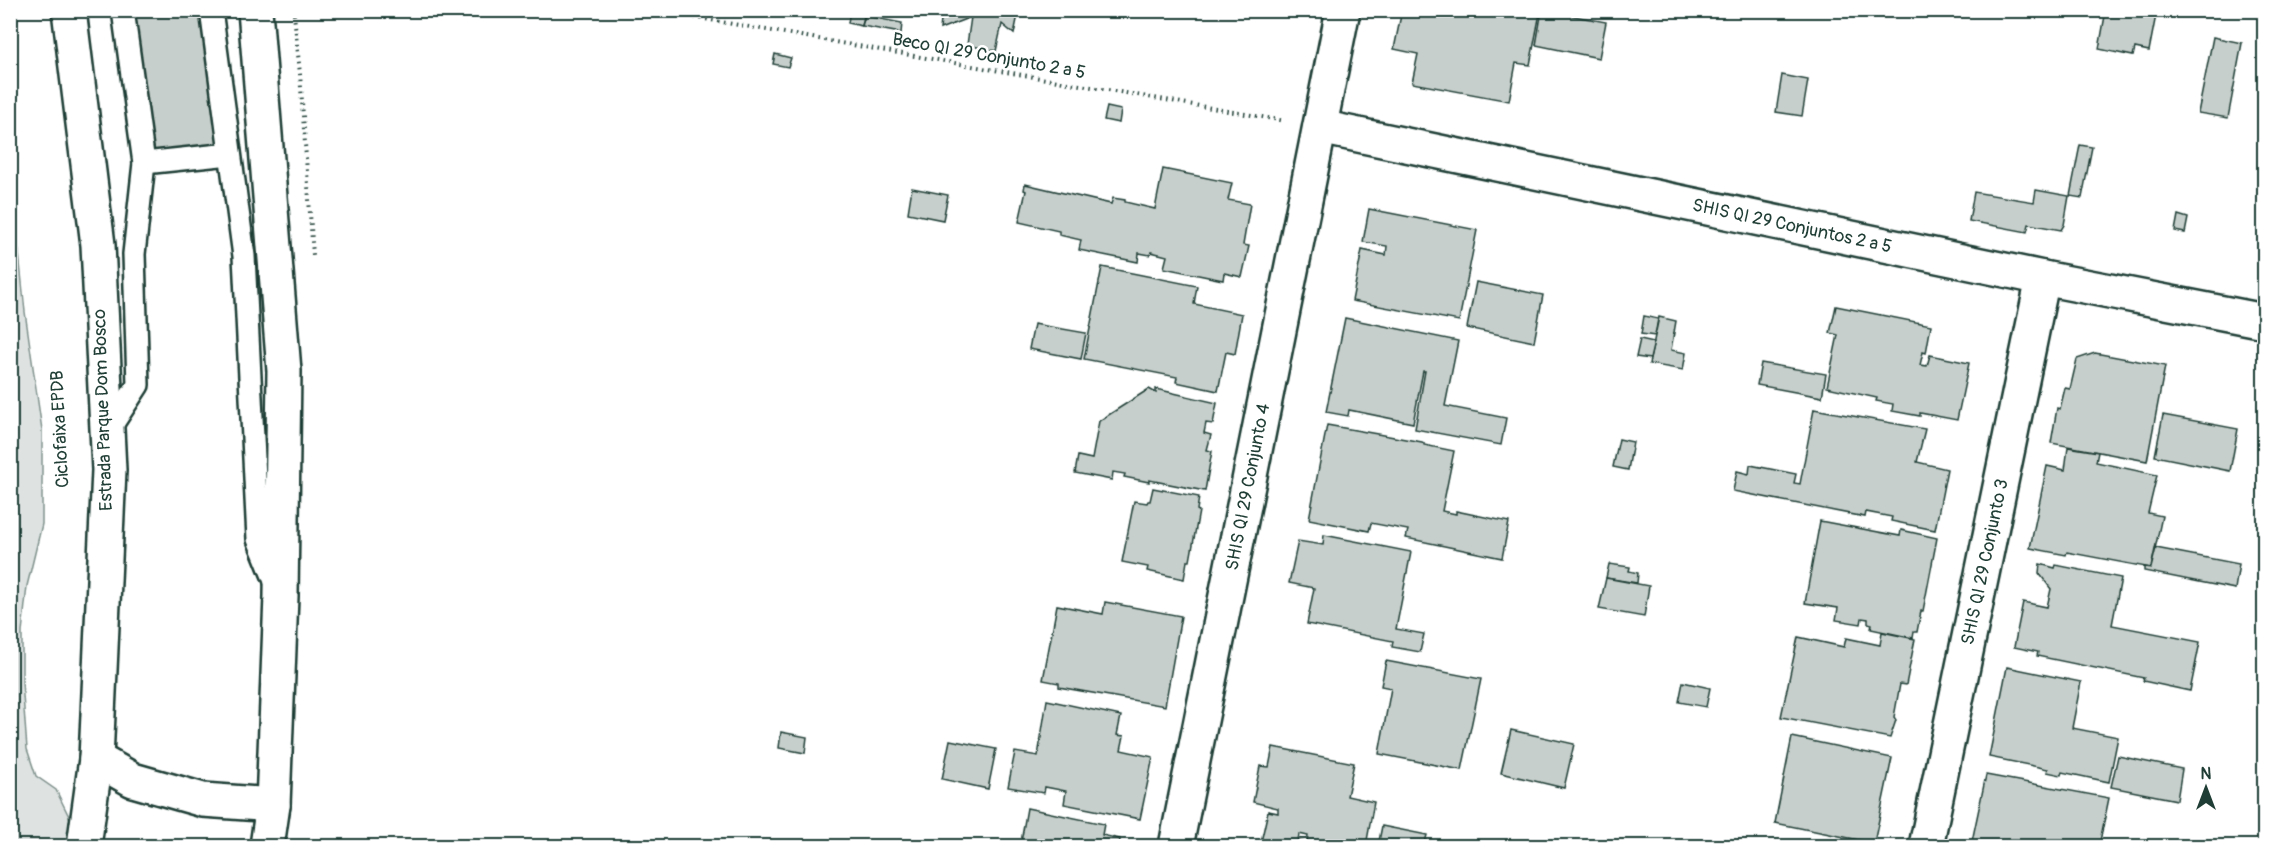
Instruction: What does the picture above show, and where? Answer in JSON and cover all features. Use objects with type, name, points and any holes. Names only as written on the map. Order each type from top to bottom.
[{"type":"street","name":"Estrada Parque Dom Bosco","points":[[69,10],[98,245],[109,470],[96,759],[84,846]]},
{"type":"street","points":[[255,10],[284,371],[281,596],[273,805],[267,846]]},
{"type":"street","name":"SHIS QI 29 Conjunto 4","points":[[1176,846],[1343,10]]},
{"type":"street","name":"SHIS QI 29 Conjuntos 2 a 5","points":[[1320,127],[2043,278],[2265,321]]},
{"type":"street","name":"SHIS QI 29 Conjunto 3","points":[[1926,846],[2043,278]]},
{"type":"street","points":[[96,759],[133,780],[203,800],[273,805]]},
{"type":"lane","points":[[106,434],[138,385],[134,254],[144,163],[123,10]]},
{"type":"lane","points":[[211,10],[244,256],[258,539],[281,596]]},
{"type":"lane","points":[[144,163],[230,154]]},
{"type":"path","name":"Beco QI 29 Conjunto 2 a 5","points":[[653,10],[1320,127]]},
{"type":"shaded area","points":[[10,165],[25,312],[42,430],[42,524],[27,586],[22,632],[22,682],[27,749],[36,776],[56,790],[80,839],[80,846],[11,846]]},
{"type":"building","points":[[131,10],[204,10],[222,146],[150,155]]},
{"type":"building","points":[[131,10],[202,10],[221,152],[151,160]]},
{"type":"building","points":[[850,10],[865,10],[862,26],[848,23]]},
{"type":"building","points":[[928,10],[1019,10],[1014,34],[1002,24],[996,51],[967,45],[971,17],[940,29],[942,12],[927,18]]},
{"type":"building","points":[[1402,10],[1528,10],[1540,13],[1530,65],[1516,63],[1509,101],[1412,83],[1418,54],[1394,49]]},
{"type":"building","points":[[1542,10],[1606,22],[1599,58],[1536,45]]},
{"type":"building","points":[[2106,10],[2157,10],[2149,51],[2135,48],[2133,56],[2099,49]]},
{"type":"building","points":[[865,16],[902,23],[901,33],[862,26]]},
{"type":"building","points":[[2213,37],[2242,43],[2228,118],[2198,113]]},
{"type":"building","points":[[775,54],[791,58],[788,67],[773,64]]},
{"type":"building","points":[[1782,75],[1808,80],[1802,116],[1776,112]]},
{"type":"building","points":[[1107,107],[1121,110],[1119,123],[1104,120]]},
{"type":"building","points":[[2080,145],[2092,147],[2082,198],[2070,196]]},
{"type":"building","points":[[1163,169],[1232,183],[1228,200],[1250,204],[1243,245],[1249,246],[1242,277],[1224,273],[1223,280],[1164,268],[1167,256],[1151,252],[1150,255],[1139,253],[1138,262],[1079,250],[1081,240],[1059,235],[1059,231],[1019,222],[1026,191],[1024,190],[1025,184],[1111,204],[1113,198],[1155,209]]},
{"type":"building","points":[[912,188],[948,195],[943,220],[908,213]]},
{"type":"building","points":[[2036,190],[2069,196],[2061,230],[2029,224],[2027,232],[1969,221],[1974,192],[2034,202]]},
{"type":"building","points":[[1369,209],[1477,230],[1459,321],[1352,301],[1362,250],[1386,255],[1387,246],[1363,242]]},
{"type":"building","points":[[2178,215],[2188,218],[2185,233],[2175,231]]},
{"type":"building","points":[[1102,267],[1197,286],[1194,304],[1242,314],[1235,354],[1226,352],[1218,391],[1176,382],[1177,377],[1084,359]]},
{"type":"building","points":[[1476,282],[1543,295],[1534,342],[1467,328]]},
{"type":"building","points":[[1836,306],[1931,325],[1926,353],[1923,352],[1920,365],[1927,366],[1930,355],[1969,363],[1957,420],[1920,413],[1920,416],[1892,411],[1893,404],[1876,401],[1877,398],[1827,387],[1838,335],[1830,333]]},
{"type":"building","points":[[1644,316],[1658,319],[1655,336],[1641,334]]},
{"type":"building","points":[[1659,317],[1676,321],[1671,350],[1686,353],[1683,370],[1649,364]]},
{"type":"building","points":[[1345,318],[1458,341],[1445,406],[1506,418],[1501,445],[1415,429],[1425,371],[1423,371],[1413,423],[1349,410],[1348,416],[1326,412]]},
{"type":"building","points":[[1034,324],[1086,333],[1081,359],[1029,349]]},
{"type":"building","points":[[1640,339],[1654,342],[1650,359],[1636,357]]},
{"type":"building","points":[[2095,353],[2165,366],[2147,461],[2051,443],[2057,408],[2060,409],[2065,388],[2070,389],[2077,359]]},
{"type":"building","points":[[1761,363],[1826,374],[1822,397],[1757,385]]},
{"type":"building","points":[[1149,389],[1156,393],[1156,389],[1217,403],[1213,424],[1206,423],[1204,433],[1211,435],[1207,450],[1212,451],[1205,491],[1124,477],[1125,474],[1113,472],[1112,480],[1075,473],[1078,456],[1092,459],[1099,421]]},
{"type":"building","points":[[1814,409],[1925,429],[1917,462],[1947,469],[1935,530],[1891,521],[1892,517],[1866,512],[1865,517],[1733,491],[1737,471],[1749,474],[1750,465],[1796,474],[1794,483],[1800,484]]},
{"type":"building","points":[[2163,415],[2238,429],[2230,471],[2155,456]]},
{"type":"building","points":[[1327,425],[1422,442],[1424,445],[1454,451],[1442,511],[1456,514],[1456,511],[1509,522],[1502,558],[1406,538],[1408,530],[1371,523],[1369,531],[1309,519]]},
{"type":"building","points":[[1619,439],[1633,442],[1628,470],[1613,467]]},
{"type":"building","points":[[2068,447],[2098,452],[2096,462],[2157,475],[2148,513],[2162,516],[2151,568],[2067,552],[2066,555],[2030,548],[2047,466],[2065,470]]},
{"type":"building","points":[[1153,488],[1199,497],[1197,510],[1199,511],[1190,561],[1187,561],[1184,579],[1147,571],[1148,567],[1122,562],[1134,501],[1147,503],[1150,501]]},
{"type":"building","points":[[1820,521],[1900,536],[1901,530],[1937,538],[1923,611],[1921,611],[1917,632],[1914,632],[1913,638],[1871,629],[1872,624],[1868,623],[1868,619],[1862,618],[1861,624],[1836,620],[1838,608],[1805,603]]},
{"type":"building","points":[[1324,535],[1411,552],[1396,629],[1424,634],[1420,652],[1392,647],[1393,641],[1307,624],[1314,588],[1289,583],[1298,541],[1323,545]]},
{"type":"building","points":[[2156,548],[2239,564],[2235,589],[2144,571],[2144,567],[2151,568]]},
{"type":"building","points":[[1609,564],[1630,567],[1629,571],[1638,573],[1637,583],[1606,578]]},
{"type":"building","points":[[2040,564],[2121,578],[2112,625],[2200,642],[2190,691],[2143,681],[2144,678],[2037,656],[2038,652],[2014,647],[2023,602],[2047,607],[2051,589],[2039,573]]},
{"type":"building","points":[[1606,578],[1649,586],[1644,617],[1599,609]]},
{"type":"building","points":[[1105,602],[1181,616],[1165,706],[1059,687],[1059,683],[1043,680],[1057,605],[1103,614]]},
{"type":"building","points":[[1882,632],[1915,639],[1906,685],[1900,684],[1894,717],[1896,720],[1890,738],[1781,717],[1798,637],[1844,647],[1846,638],[1880,645]]},
{"type":"building","points":[[1386,661],[1481,679],[1462,770],[1379,754],[1391,688],[1381,686]]},
{"type":"building","points":[[2007,667],[2081,682],[2072,728],[2118,737],[2109,782],[2062,772],[2061,775],[2047,772],[2048,769],[1989,757]]},
{"type":"building","points":[[1683,682],[1710,688],[1706,707],[1679,702]]},
{"type":"building","points":[[1047,700],[1121,716],[1117,735],[1124,736],[1121,750],[1153,757],[1140,819],[1064,804],[1066,791],[1045,787],[1044,793],[1008,787],[1015,752],[1038,756]]},
{"type":"building","points":[[1511,730],[1574,744],[1564,788],[1501,773]]},
{"type":"building","points":[[781,732],[807,737],[805,753],[779,748]]},
{"type":"building","points":[[1792,737],[1892,758],[1874,843],[1775,823]]},
{"type":"building","points":[[950,740],[996,749],[988,789],[942,779]]},
{"type":"building","points":[[1273,747],[1354,763],[1347,796],[1374,802],[1366,846],[1337,846],[1307,841],[1308,836],[1299,834],[1298,841],[1307,843],[1307,846],[1284,846],[1261,842],[1268,811],[1278,813],[1278,808],[1253,802],[1260,766],[1269,767]]},
{"type":"building","points":[[2118,756],[2182,769],[2177,800],[2111,787]]},
{"type":"building","points":[[1986,775],[2109,798],[2099,846],[1971,846]]},
{"type":"building","points":[[1027,808],[1104,824],[1102,835],[1120,839],[1119,846],[1033,846],[1033,844],[1021,842]]},
{"type":"building","points":[[1382,826],[1427,835],[1424,846],[1378,846]]},
{"type":"building","points":[[945,841],[972,846],[944,846]]}]
